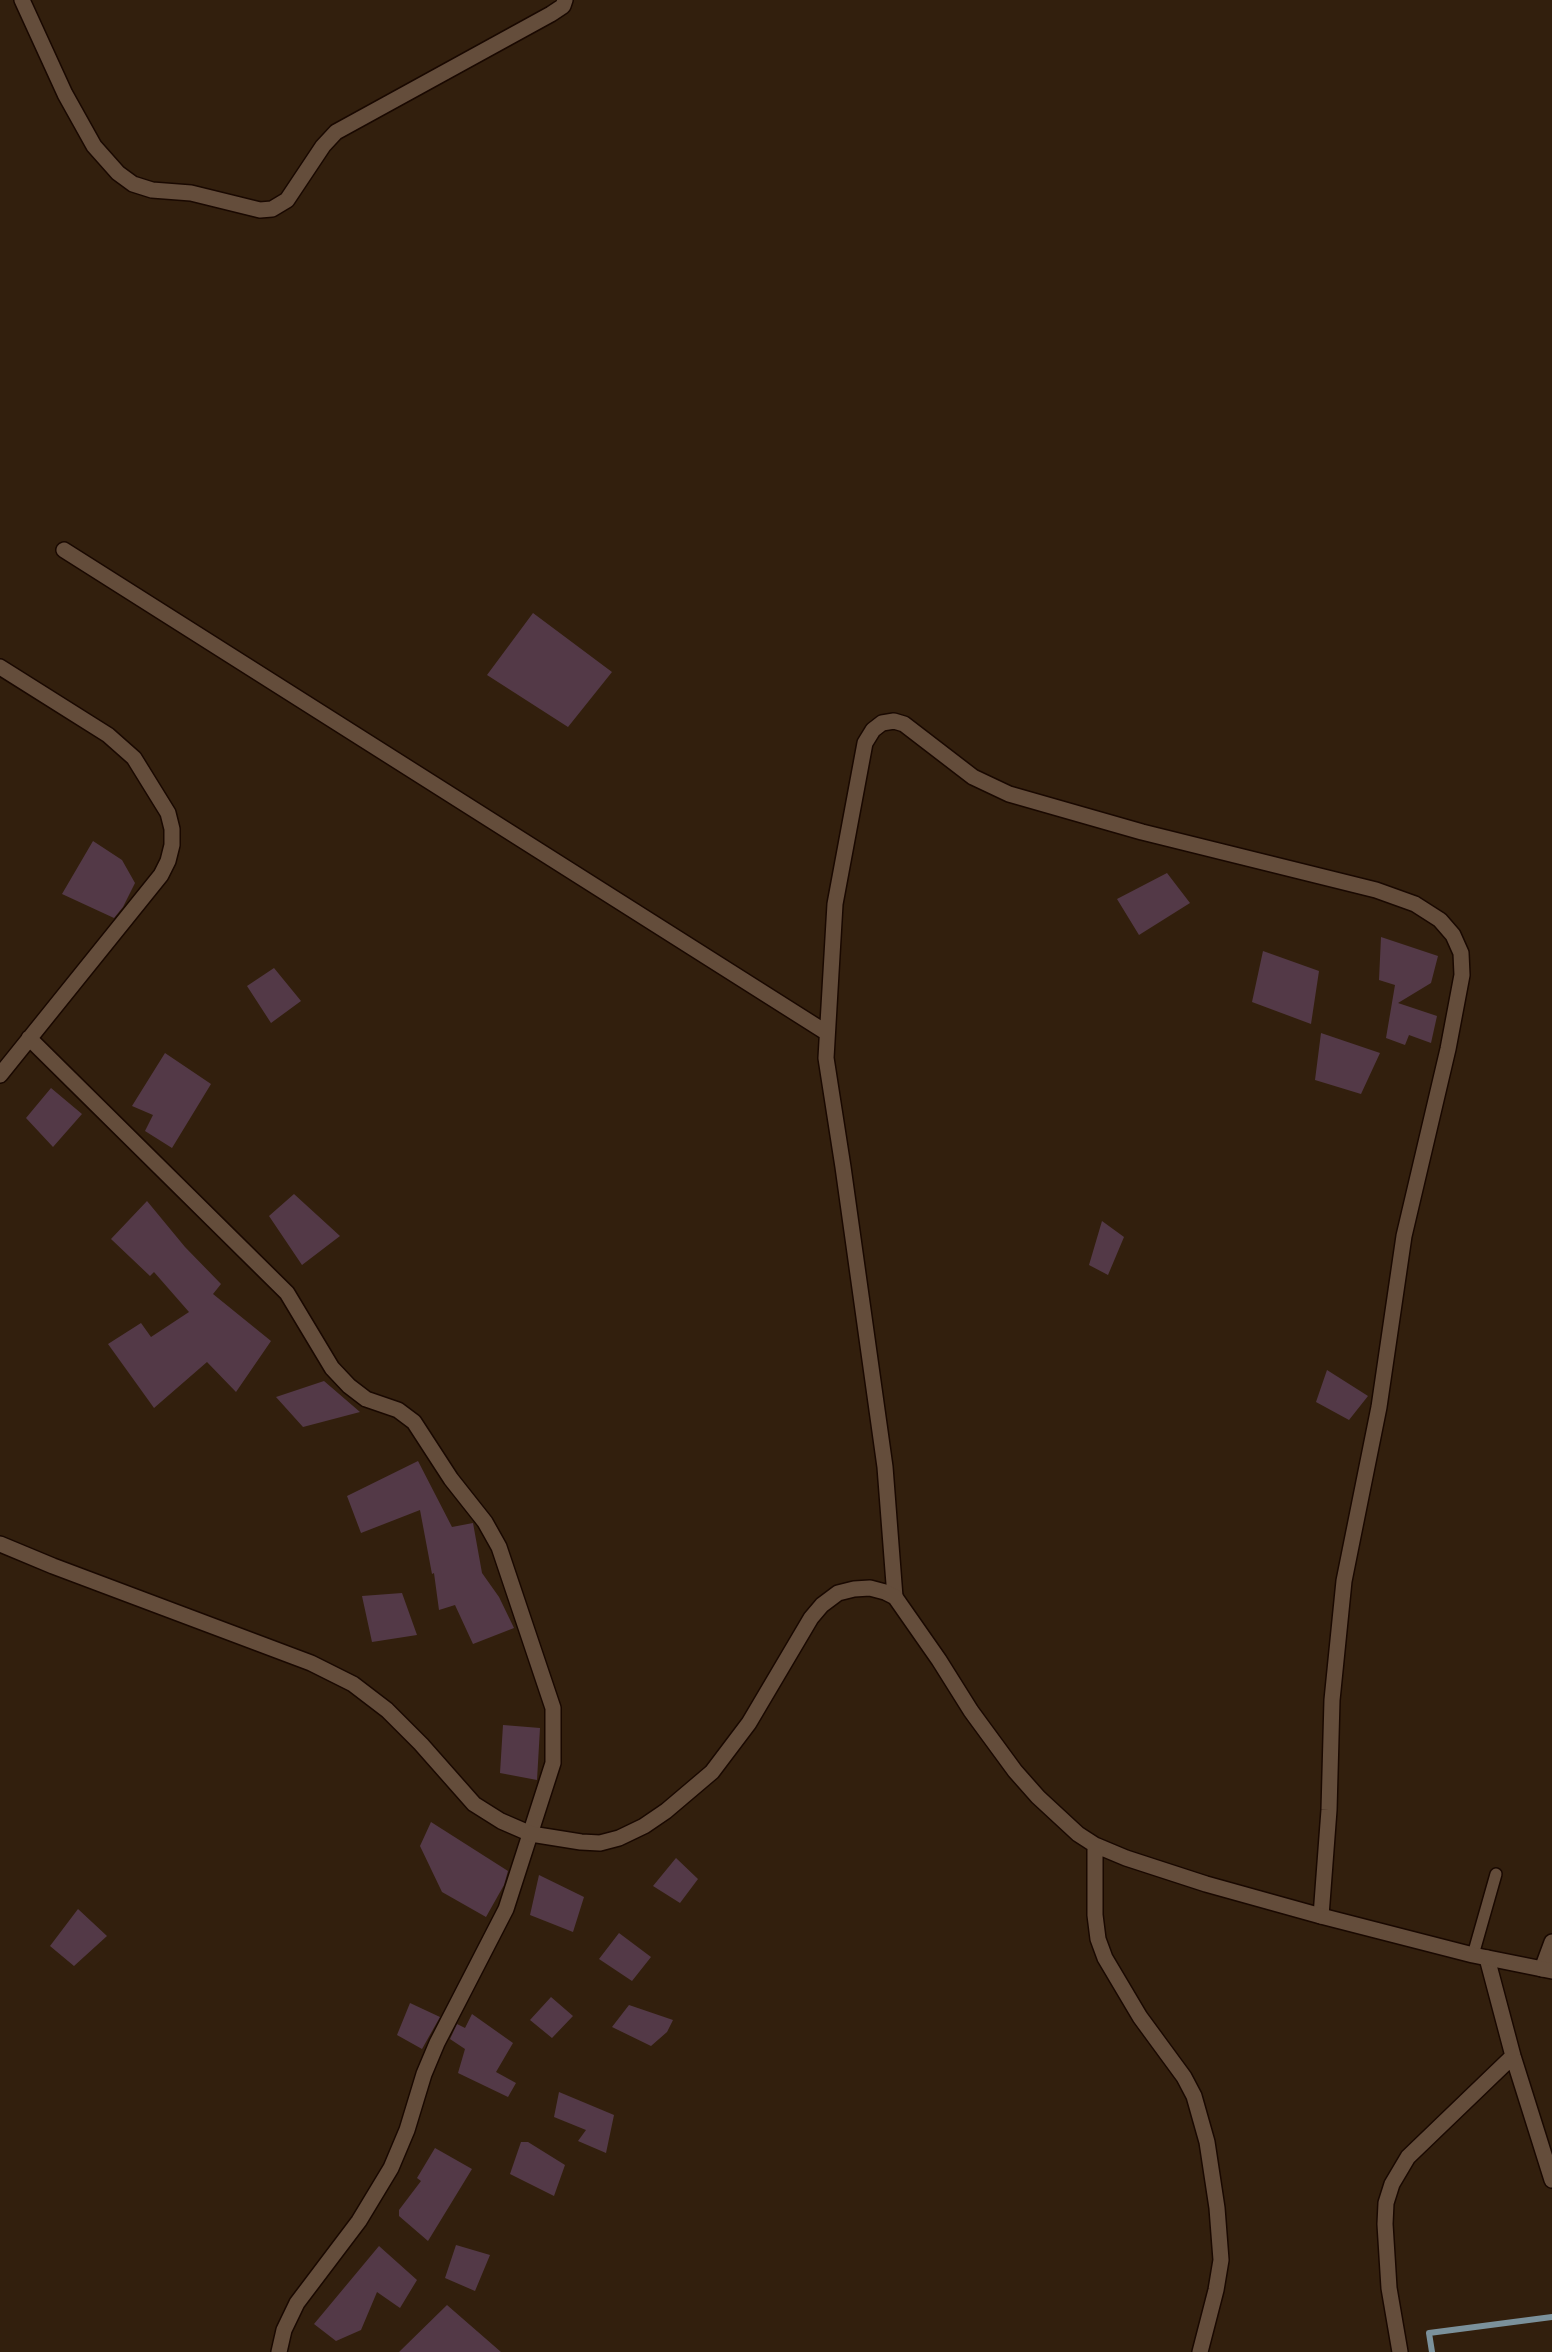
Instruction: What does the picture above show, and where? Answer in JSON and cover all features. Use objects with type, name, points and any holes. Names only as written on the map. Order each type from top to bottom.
[{"type":"street","points":[[22,0],[64,94],[94,146],[118,173],[133,184],[152,190],[191,193],[260,210],[272,209],[287,200],[323,146],[336,132],[551,14],[563,6],[566,0]]},
{"type":"street","points":[[64,550],[827,1033]]},
{"type":"street","points":[[0,667],[108,735],[122,746],[134,758],[160,799],[168,813],[172,829],[172,845],[168,861],[161,875],[0,1075]]},
{"type":"street","points":[[1321,1916],[1329,1810],[1332,1700],[1344,1581],[1379,1407],[1404,1236],[1448,1049],[1462,975],[1461,952],[1453,935],[1440,920],[1415,904],[1376,890],[1142,832],[1009,794],[974,777],[904,724],[894,721],[882,723],[873,730],[865,744],[835,904],[826,1058],[885,1467],[896,1597],[971,1711],[1015,1771],[1062,1820],[1095,1845],[1126,1858],[1197,1881],[1321,1916],[1480,1956],[1547,1970],[1552,1942]]},
{"type":"street","points":[[28,1038],[287,1293],[332,1368],[349,1386],[366,1399],[398,1410],[414,1422],[451,1479],[485,1522],[499,1547],[553,1708],[553,1764],[506,1909],[437,2043],[424,2074],[401,2148],[377,2193],[359,2221],[297,2302],[284,2330],[278,2352]]},
{"type":"street","points":[[0,1544],[62,1570],[311,1663],[353,1684],[387,1710],[421,1744],[474,1804],[501,1821],[530,1834],[600,1843],[619,1838],[644,1826],[666,1811],[712,1772],[749,1723],[811,1618],[822,1605],[838,1593],[854,1589],[870,1588],[896,1597]]},
{"type":"street","points":[[1095,1845],[1095,1915],[1098,1939],[1105,1958],[1140,2017],[1184,2078],[1194,2096],[1207,2142],[1217,2208],[1221,2260],[1216,2290],[1200,2352]]},
{"type":"street","points":[[1480,1956],[1552,2180]]},
{"type":"street","points":[[1400,2352],[1389,2288],[1385,2224],[1386,2203],[1392,2184],[1408,2157],[1513,2056]]},
{"type":"lane","points":[[1480,1956],[1496,1874]]},
{"type":"building","points":[[533,613],[612,672],[568,727],[487,675]]},
{"type":"building","points":[[93,841],[122,860],[135,883],[123,907],[114,918],[62,894]]},
{"type":"building","points":[[1167,873],[1190,903],[1139,935],[1117,899]]},
{"type":"building","points":[[1381,937],[1438,956],[1431,983],[1398,1003],[1437,1016],[1431,1043],[1409,1035],[1405,1045],[1386,1038],[1395,985],[1379,980]]},
{"type":"building","points":[[1263,951],[1319,971],[1311,1024],[1252,1002]]},
{"type":"building","points":[[274,968],[301,1001],[271,1023],[247,986]]},
{"type":"building","points":[[1321,1033],[1380,1053],[1361,1094],[1315,1080]]},
{"type":"building","points":[[165,1053],[211,1084],[172,1148],[145,1131],[153,1115],[132,1106]]},
{"type":"building","points":[[51,1088],[82,1114],[53,1147],[26,1118]]},
{"type":"building","points":[[294,1194],[340,1236],[302,1265],[269,1216]]},
{"type":"building","points":[[147,1201],[185,1247],[221,1284],[213,1294],[271,1341],[236,1392],[207,1362],[154,1408],[108,1344],[141,1323],[151,1337],[189,1312],[154,1272],[150,1276],[111,1239]]},
{"type":"building","points":[[1102,1221],[1124,1237],[1108,1275],[1089,1265]]},
{"type":"building","points":[[1327,1370],[1368,1396],[1349,1420],[1316,1402]]},
{"type":"building","points":[[324,1381],[360,1412],[303,1427],[276,1397]]},
{"type":"building","points":[[418,1461],[452,1527],[473,1523],[482,1573],[499,1597],[514,1628],[473,1644],[455,1605],[439,1610],[434,1573],[432,1574],[420,1510],[361,1533],[347,1496]]},
{"type":"building","points":[[402,1593],[417,1635],[372,1642],[362,1596]]},
{"type":"building","points":[[503,1725],[540,1728],[537,1780],[500,1773]]},
{"type":"building","points":[[431,1822],[508,1871],[504,1885],[486,1917],[442,1892],[420,1846]]},
{"type":"building","points":[[676,1858],[698,1879],[680,1903],[653,1886]]},
{"type":"building","points":[[539,1875],[584,1897],[573,1932],[530,1915]]},
{"type":"building","points":[[78,1909],[107,1936],[74,1966],[50,1946]]},
{"type":"building","points":[[619,1933],[651,1957],[632,1981],[599,1959]]},
{"type":"building","points":[[551,1997],[573,2016],[552,2038],[530,2020]]},
{"type":"building","points":[[410,2003],[440,2017],[422,2049],[397,2035]]},
{"type":"building","points":[[629,2005],[673,2020],[667,2032],[651,2046],[612,2027]]},
{"type":"building","points":[[472,2014],[513,2043],[496,2072],[516,2083],[508,2097],[458,2073],[465,2049],[450,2039],[457,2024],[465,2028]]},
{"type":"building","points":[[559,2092],[614,2115],[606,2153],[578,2141],[586,2130],[554,2117]]},
{"type":"building","points":[[521,2142],[528,2142],[565,2165],[554,2196],[510,2174]]},
{"type":"building","points":[[435,2148],[472,2169],[428,2241],[399,2216],[399,2210],[421,2181],[417,2178]]},
{"type":"building","points":[[456,2245],[490,2255],[475,2291],[445,2278]]},
{"type":"building","points":[[379,2246],[417,2280],[400,2308],[377,2292],[361,2330],[336,2341],[314,2324]]},
{"type":"building","points":[[447,2305],[501,2352],[399,2352]]},
{"type":"waterway","points":[[1432,2352],[1429,2333],[1552,2317]]}]
